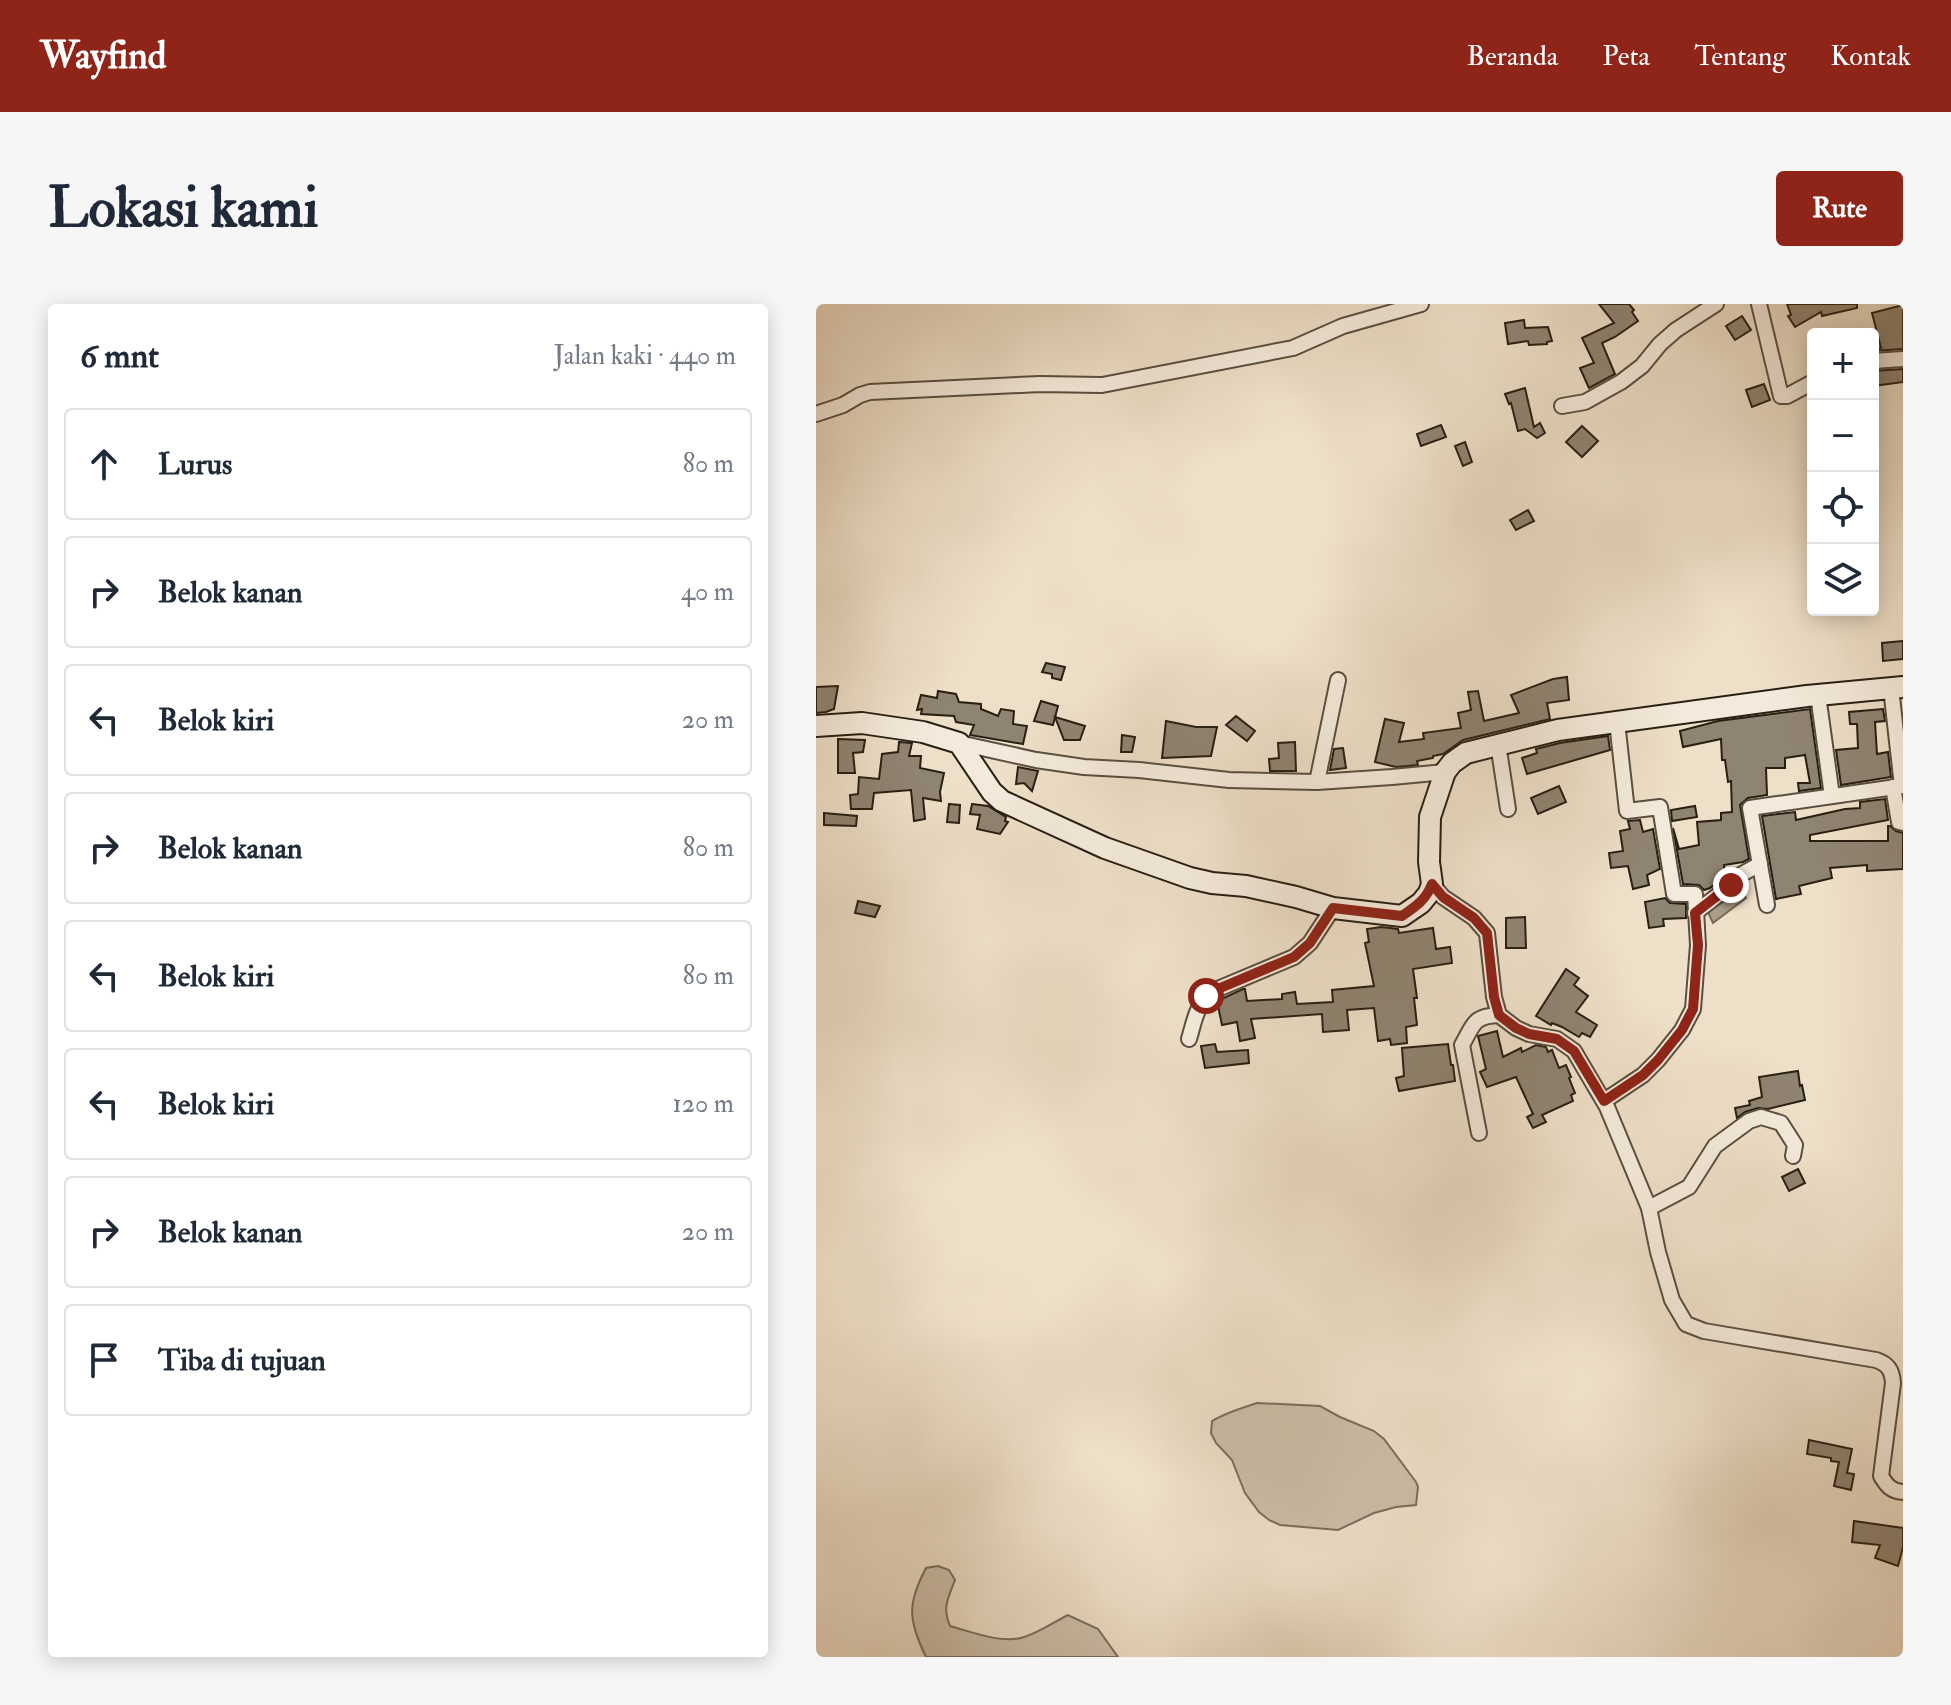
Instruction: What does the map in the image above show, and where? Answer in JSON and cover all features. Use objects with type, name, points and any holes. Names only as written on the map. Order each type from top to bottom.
[{"type":"street","points":[[816,414],[870,392],[1040,384],[1102,385],[1293,348],[1343,326],[1421,304]]},
{"type":"street","points":[[1562,406],[1585,402],[1621,382],[1642,366],[1676,330],[1716,304]]},
{"type":"street","points":[[1759,304],[1781,396],[1807,385]]},
{"type":"street","points":[[1879,361],[1903,359]]},
{"type":"street","points":[[1317,782],[1338,680]]},
{"type":"street","points":[[959,743],[992,792],[1002,801],[1105,848],[1190,878],[1246,886],[1333,908],[1402,916],[1421,903],[1429,893],[1432,884],[1430,817],[1445,772],[1466,753],[1558,730],[1897,687],[1899,822],[1903,823]]},
{"type":"street","points":[[1818,695],[1832,796]]},
{"type":"street","points":[[1604,1101],[1643,1075],[1682,1030],[1693,1009],[1698,945],[1695,894],[1674,894],[1660,807],[1627,811],[1617,722]]},
{"type":"street","points":[[816,726],[862,723],[923,732],[1036,760],[1229,780],[1317,782],[1445,772]]},
{"type":"street","points":[[1498,744],[1508,809]]},
{"type":"street","points":[[1767,905],[1750,808],[1899,786]]},
{"type":"street","points":[[1695,913],[1731,885],[1735,878],[1760,864]]},
{"type":"street","points":[[1432,884],[1443,897],[1474,918],[1487,933],[1499,1015],[1516,1028],[1529,1034],[1557,1039],[1574,1051],[1604,1101],[1649,1208],[1672,1300],[1686,1324],[1704,1331],[1886,1363],[1893,1383],[1881,1476],[1887,1486],[1903,1492]]},
{"type":"street","points":[[1189,1039],[1199,1005],[1206,996],[1294,957],[1310,943],[1333,908]]},
{"type":"street","points":[[1479,1133],[1462,1045],[1477,1020],[1485,1015],[1499,1015]]},
{"type":"street","points":[[1649,1208],[1689,1187],[1715,1146],[1753,1119],[1761,1117],[1778,1121],[1784,1126],[1795,1145],[1793,1156]]},
{"type":"shaded area","points":[[1741,890],[1746,898],[1713,923],[1708,912]]},
{"type":"shaded area","points":[[1257,1403],[1320,1406],[1374,1431],[1384,1439],[1416,1482],[1416,1505],[1374,1513],[1338,1530],[1280,1525],[1269,1520],[1245,1493],[1232,1460],[1211,1433],[1212,1421]]},
{"type":"shaded area","points":[[938,1566],[949,1570],[955,1580],[946,1608],[950,1626],[986,1636],[1013,1639],[1033,1634],[1068,1615],[1098,1629],[1118,1657],[926,1657],[913,1622],[913,1602],[926,1568]]},
{"type":"building","points":[[1599,304],[1629,304],[1638,321],[1602,343],[1615,374],[1589,388],[1580,368],[1594,363],[1582,338],[1614,323]]},
{"type":"building","points":[[1787,304],[1857,304],[1857,308],[1822,316],[1821,312],[1795,327],[1788,316],[1791,315]]},
{"type":"building","points":[[1903,305],[1903,349],[1879,351],[1879,328],[1876,328],[1872,313]]},
{"type":"building","points":[[1742,316],[1751,330],[1735,340],[1726,326]]},
{"type":"building","points":[[1524,320],[1525,328],[1548,327],[1552,341],[1547,344],[1529,345],[1528,341],[1508,344],[1505,323]]},
{"type":"building","points":[[1903,369],[1903,382],[1879,385],[1879,371]]},
{"type":"building","points":[[1764,384],[1770,400],[1752,407],[1746,390]]},
{"type":"building","points":[[1525,388],[1534,427],[1540,423],[1545,433],[1537,438],[1525,429],[1518,431],[1511,403],[1505,394]]},
{"type":"building","points":[[1441,425],[1446,437],[1421,446],[1417,434]]},
{"type":"building","points":[[1582,426],[1598,441],[1582,457],[1566,442]]},
{"type":"building","points":[[1465,442],[1472,462],[1463,466],[1455,446]]},
{"type":"building","points":[[1528,510],[1534,521],[1516,530],[1510,520]]},
{"type":"building","points":[[1903,641],[1903,659],[1883,661],[1882,643]]},
{"type":"building","points":[[1046,663],[1065,667],[1061,680],[1042,672]]},
{"type":"building","points":[[1567,677],[1569,700],[1547,703],[1550,719],[1463,740],[1443,754],[1417,761],[1418,765],[1396,767],[1375,762],[1385,719],[1404,723],[1399,742],[1424,739],[1423,733],[1461,728],[1458,713],[1471,710],[1468,692],[1478,691],[1484,721],[1519,713],[1511,695]]},
{"type":"building","points":[[838,686],[834,709],[816,713],[816,687]]},
{"type":"building","points":[[938,691],[956,694],[959,702],[981,704],[981,709],[998,716],[1001,709],[1014,711],[1013,724],[1027,726],[1023,744],[970,735],[974,725],[956,722],[954,716],[921,714],[922,709],[917,710],[921,695],[937,698]]},
{"type":"building","points":[[1041,701],[1058,706],[1053,725],[1034,721]]},
{"type":"building","points":[[1810,709],[1821,788],[1799,791],[1798,783],[1810,783],[1805,755],[1785,758],[1785,768],[1766,768],[1767,795],[1748,798],[1740,805],[1749,859],[1724,865],[1725,875],[1710,888],[1704,890],[1699,885],[1683,884],[1673,828],[1679,849],[1699,845],[1697,822],[1721,820],[1721,813],[1732,812],[1731,781],[1728,782],[1725,760],[1722,760],[1721,739],[1683,747],[1680,731],[1718,721]]},
{"type":"building","points":[[1883,709],[1885,721],[1875,722],[1877,754],[1888,752],[1891,777],[1841,785],[1836,750],[1858,748],[1857,724],[1850,724],[1849,712]]},
{"type":"building","points":[[1236,716],[1255,731],[1247,741],[1226,725]]},
{"type":"building","points":[[1055,717],[1085,726],[1080,740],[1064,740]]},
{"type":"building","points":[[1166,721],[1196,727],[1217,727],[1211,756],[1162,758]]},
{"type":"building","points":[[1122,735],[1135,737],[1132,752],[1121,752]]},
{"type":"building","points":[[1608,736],[1610,750],[1527,774],[1522,758],[1537,753],[1536,749]]},
{"type":"building","points":[[838,739],[865,740],[863,752],[853,753],[855,773],[838,773]]},
{"type":"building","points":[[899,742],[912,743],[909,756],[921,756],[920,768],[944,773],[941,801],[923,798],[925,819],[914,821],[911,790],[874,793],[872,809],[851,809],[850,795],[858,794],[859,777],[879,779],[882,754],[898,752]]},
{"type":"building","points":[[1295,742],[1296,771],[1270,771],[1269,759],[1279,758],[1278,743]]},
{"type":"building","points":[[1343,748],[1346,768],[1330,770],[1334,749]]},
{"type":"building","points":[[1018,767],[1038,771],[1032,791],[1024,783],[1016,784]]},
{"type":"building","points":[[1559,786],[1566,802],[1538,814],[1531,798]]},
{"type":"building","points":[[1885,799],[1888,820],[1810,835],[1810,841],[1888,841],[1890,826],[1903,833],[1903,869],[1867,871],[1867,865],[1830,868],[1832,878],[1799,886],[1801,894],[1776,899],[1762,816],[1795,812],[1796,820],[1860,808],[1860,802]]},
{"type":"building","points":[[949,804],[960,805],[959,823],[947,822]]},
{"type":"building","points":[[972,804],[988,806],[1006,817],[1005,821],[1008,822],[1000,834],[977,829],[980,815],[970,814]]},
{"type":"building","points":[[1695,806],[1697,817],[1672,821],[1671,810]]},
{"type":"building","points":[[824,813],[857,816],[856,826],[824,825]]},
{"type":"building","points":[[1640,820],[1643,832],[1653,829],[1660,869],[1647,875],[1649,885],[1633,889],[1628,866],[1611,868],[1609,853],[1623,851],[1620,831],[1630,829],[1628,821]]},
{"type":"building","points":[[1665,898],[1670,903],[1686,904],[1686,918],[1663,919],[1664,926],[1649,928],[1645,902]]},
{"type":"building","points":[[858,901],[880,906],[875,917],[855,913]]},
{"type":"building","points":[[1525,917],[1526,948],[1506,948],[1506,918]]},
{"type":"building","points":[[1433,928],[1436,949],[1450,947],[1452,963],[1413,969],[1417,1025],[1406,1027],[1407,1043],[1391,1045],[1390,1039],[1378,1041],[1374,1008],[1347,1010],[1349,1030],[1323,1032],[1322,1014],[1251,1019],[1255,1038],[1240,1041],[1237,1022],[1222,1025],[1217,1001],[1243,989],[1247,1001],[1282,999],[1282,994],[1295,992],[1297,1004],[1333,1002],[1332,990],[1374,986],[1365,943],[1369,942],[1367,929],[1398,929],[1399,933]]},
{"type":"building","points":[[1566,969],[1579,978],[1574,985],[1588,996],[1576,1012],[1597,1025],[1590,1037],[1582,1033],[1579,1037],[1536,1016]]},
{"type":"building","points":[[1497,1031],[1503,1057],[1521,1048],[1522,1052],[1536,1045],[1546,1047],[1548,1052],[1552,1050],[1559,1068],[1566,1065],[1571,1077],[1575,1093],[1571,1095],[1573,1101],[1542,1115],[1546,1122],[1533,1128],[1527,1117],[1533,1114],[1516,1077],[1487,1087],[1480,1072],[1486,1069],[1478,1036]]},
{"type":"building","points":[[1215,1044],[1217,1052],[1248,1050],[1249,1063],[1205,1068],[1201,1046]]},
{"type":"building","points":[[1448,1044],[1455,1081],[1399,1091],[1396,1078],[1404,1076],[1402,1048]]},
{"type":"building","points":[[1798,1071],[1805,1100],[1768,1109],[1758,1108],[1737,1118],[1735,1108],[1750,1105],[1749,1101],[1762,1097],[1759,1077]]},
{"type":"building","points":[[1798,1169],[1805,1183],[1789,1191],[1782,1177]]},
{"type":"building","points":[[1809,1440],[1852,1449],[1847,1473],[1854,1474],[1851,1490],[1834,1486],[1839,1462],[1807,1454]]},
{"type":"building","points":[[1854,1521],[1903,1528],[1903,1547],[1898,1566],[1875,1558],[1880,1545],[1852,1542]]},
{"type":"route","points":[[1206,996],[1294,957],[1310,943],[1333,908],[1402,916],[1421,903],[1432,884],[1443,897],[1474,918],[1487,933],[1499,1015],[1516,1028],[1529,1034],[1557,1039],[1574,1051],[1604,1101],[1643,1075],[1682,1030],[1693,1009],[1698,945],[1695,913],[1731,885]]}]
